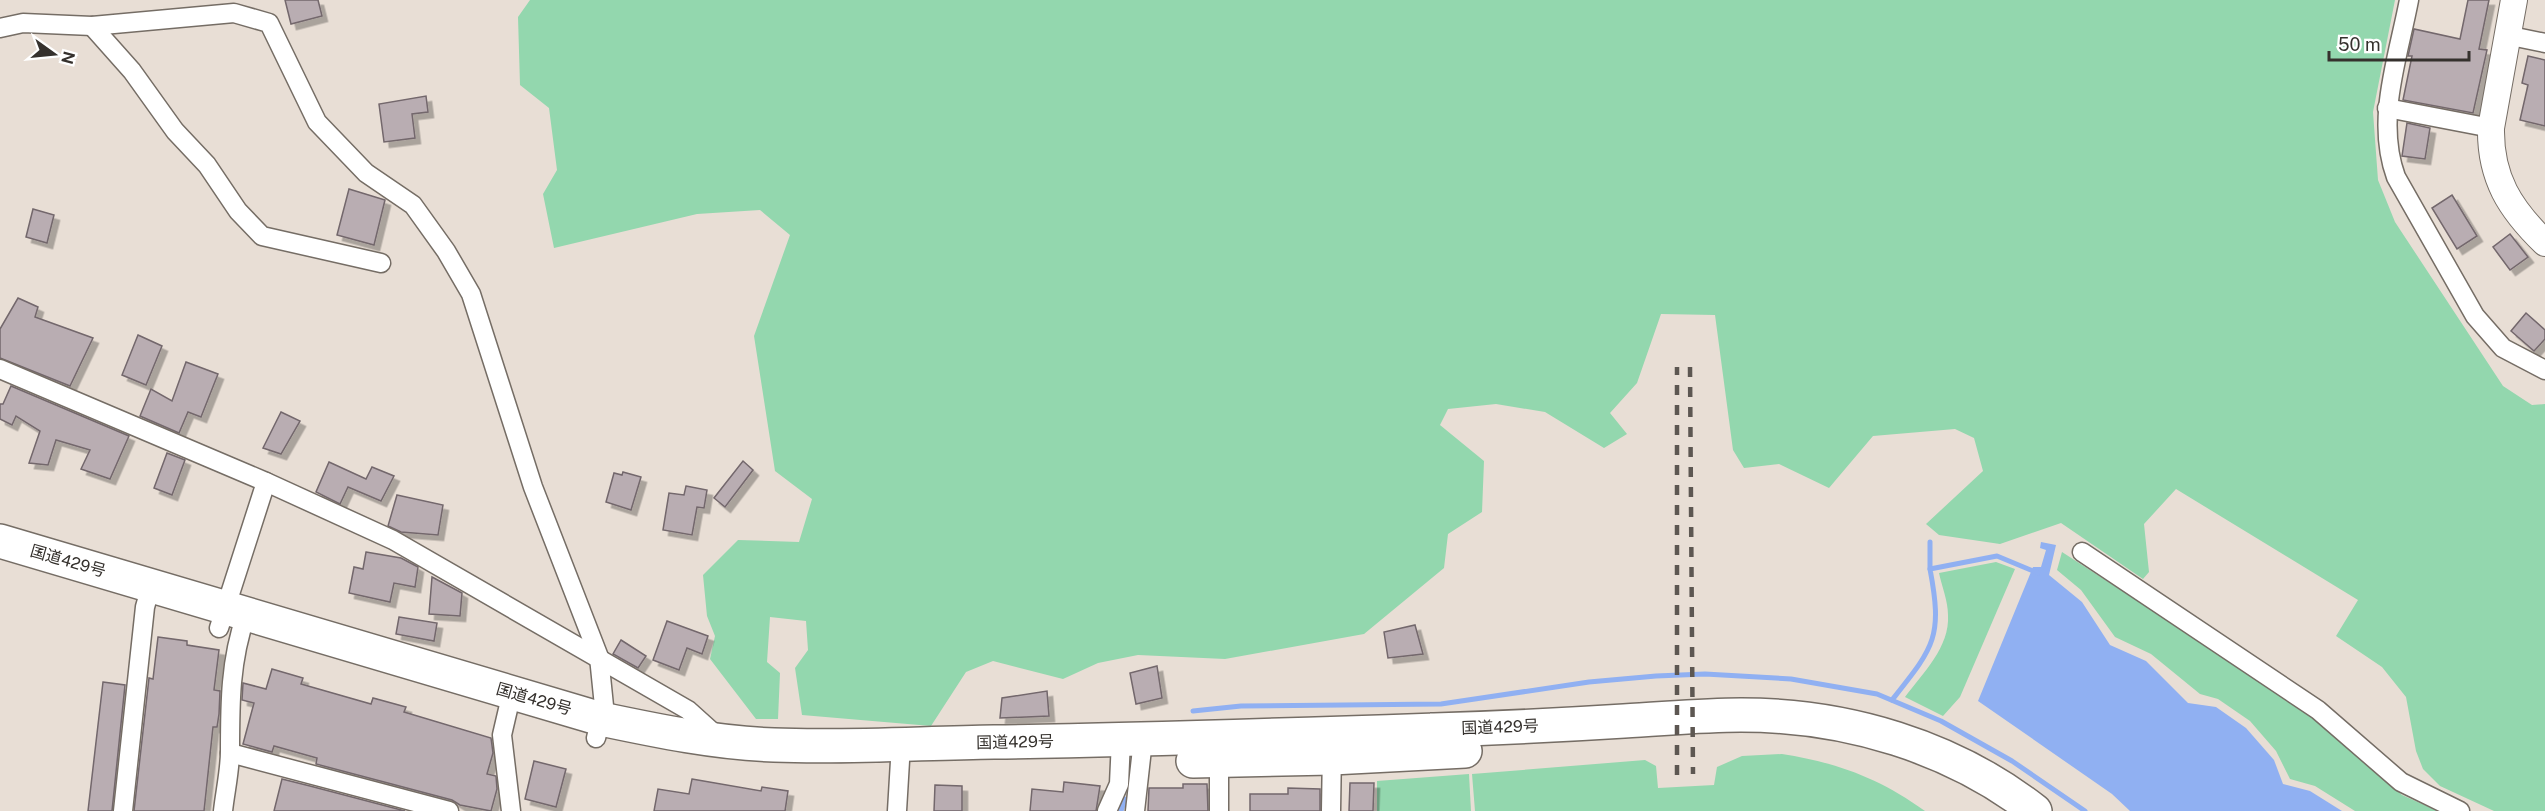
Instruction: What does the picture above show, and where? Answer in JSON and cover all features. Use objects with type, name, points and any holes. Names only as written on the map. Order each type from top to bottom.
[{"type":"highway","name":"国道429号","points":[[0,541],[148,596],[598,728],[900,755]]},
{"type":"highway","name":"国道429号","points":[[0,564],[148,596]]},
{"type":"highway","name":"国道429号","points":[[1332,746],[1741,715],[1794,717],[1881,734],[1932,751],[1978,773],[2036,811]]},
{"type":"highway","name":"国道429号","points":[[598,728],[641,750],[742,764],[900,755],[1781,735],[1854,746],[1897,759],[1976,792],[2003,811]]},
{"type":"street","points":[[2409,0],[2387,108],[2386,138],[2389,157],[2396,177],[2475,316],[2503,348],[2545,370]]},
{"type":"street","points":[[2514,0],[2491,128],[2490,148],[2497,179],[2529,227],[2545,243]]},
{"type":"street","points":[[0,28],[23,23],[92,26],[234,13],[269,23],[317,122],[366,173],[413,205],[446,251],[471,294],[533,487],[599,657],[604,706],[598,728]]},
{"type":"street","points":[[92,26],[132,71],[175,131],[207,165],[238,211],[262,236],[381,263]]},
{"type":"street","points":[[2506,36],[2545,44]]},
{"type":"street","points":[[2387,108],[2491,128]]},
{"type":"street","points":[[0,369],[266,482],[393,540],[688,710],[722,740]]},
{"type":"street","points":[[223,811],[230,753],[228,719],[234,652],[233,622],[266,482]]},
{"type":"street","points":[[2082,552],[2318,710],[2401,782],[2460,811]]},
{"type":"street","points":[[123,811],[148,596]]},
{"type":"street","points":[[509,703],[502,735],[511,811]]},
{"type":"street","points":[[1331,811],[1332,746]]},
{"type":"street","points":[[1219,811],[1220,749]]},
{"type":"street","points":[[1107,811],[1132,750]]},
{"type":"street","points":[[1132,750],[1135,811]]},
{"type":"street","points":[[230,753],[449,811]]},
{"type":"street","points":[[897,811],[900,755]]},
{"type":"green space","points":[[530,0],[2395,0],[2373,112],[2378,180],[2395,222],[2503,386],[2532,405],[2545,404],[2545,811],[2494,811],[2440,786],[2423,769],[2416,751],[2406,697],[2382,667],[2336,636],[2358,600],[2176,489],[2144,524],[2149,572],[2143,579],[2061,523],[2000,544],[1939,535],[1926,524],[1983,471],[1974,438],[1955,429],[1873,436],[1829,488],[1779,464],[1744,468],[1733,450],[1715,315],[1661,314],[1637,383],[1610,413],[1627,434],[1604,448],[1545,412],[1496,404],[1448,409],[1440,425],[1484,461],[1482,512],[1448,534],[1444,568],[1364,634],[1225,659],[1138,655],[1098,663],[1063,679],[993,661],[966,672],[931,726],[802,715],[795,668],[808,650],[806,621],[770,617],[767,662],[780,673],[778,719],[756,719],[710,659],[715,636],[707,616],[703,575],[738,540],[799,542],[812,499],[775,471],[754,336],[790,235],[760,210],[697,214],[554,248],[543,194],[557,170],[549,108],[520,85],[518,17]]},
{"type":"green space","points":[[2062,552],[2317,717],[2402,795],[2438,811],[2355,811],[2315,786],[2290,779],[2276,751],[2250,721],[2218,699],[2200,694],[2151,654],[2115,637],[2081,590],[2057,570]]},
{"type":"green space","points":[[1996,562],[2015,569],[1960,697],[1943,716],[1905,697],[1934,659],[1945,638],[1948,610],[1939,573]]},
{"type":"green space","points":[[1782,754],[1840,767],[1891,789],[1925,811],[1475,811],[1472,774],[1645,760],[1656,766],[1658,788],[1714,785],[1717,767],[1742,756]]},
{"type":"green space","points":[[1469,774],[1471,811],[1377,811],[1377,781]]},
{"type":"water","points":[[2041,542],[2056,545],[2049,575],[2082,602],[2110,645],[2146,661],[2188,703],[2216,707],[2246,728],[2274,760],[2283,784],[2310,791],[2342,811],[2130,811],[2112,794],[1978,701],[2033,567],[2041,567],[2046,550],[2040,548]]},
{"type":"building","points":[[285,0],[318,0],[322,16],[291,24]]},
{"type":"building","points":[[2468,0],[2489,0],[2479,49],[2487,50],[2473,113],[2403,100],[2412,56],[2408,56],[2414,29],[2460,39]]},
{"type":"building","points":[[2528,56],[2545,60],[2545,126],[2520,120],[2528,85],[2522,83]]},
{"type":"building","points":[[426,96],[428,112],[412,114],[415,138],[384,142],[379,104]]},
{"type":"building","points":[[2407,123],[2430,128],[2425,159],[2402,156]]},
{"type":"building","points":[[349,189],[385,200],[374,245],[337,235]]},
{"type":"building","points":[[2452,195],[2477,236],[2457,249],[2432,208]]},
{"type":"building","points":[[33,209],[54,215],[47,243],[26,237]]},
{"type":"building","points":[[2510,234],[2528,257],[2510,270],[2493,247]]},
{"type":"building","points":[[18,298],[38,307],[35,317],[93,338],[70,386],[0,358],[0,329]]},
{"type":"building","points":[[2526,313],[2545,330],[2545,339],[2534,351],[2511,331]]},
{"type":"building","points":[[138,335],[162,346],[146,385],[122,375]]},
{"type":"building","points":[[186,362],[218,374],[201,417],[188,412],[179,433],[140,416],[151,389],[172,401]]},
{"type":"building","points":[[11,386],[129,436],[110,479],[81,469],[90,450],[56,440],[48,465],[29,463],[40,431],[16,416],[12,425],[0,419],[0,404],[3,404]]},
{"type":"building","points":[[281,412],[300,421],[281,454],[263,448]]},
{"type":"building","points":[[167,453],[185,460],[172,495],[154,488]]},
{"type":"building","points":[[743,461],[753,470],[725,507],[714,498]]},
{"type":"building","points":[[329,462],[366,479],[372,467],[394,476],[381,501],[348,487],[340,504],[316,492]]},
{"type":"building","points":[[623,472],[641,477],[631,510],[606,502],[614,473],[622,475]]},
{"type":"building","points":[[686,486],[707,490],[704,508],[697,507],[692,535],[663,530],[669,493],[684,495]]},
{"type":"building","points":[[397,495],[443,505],[438,535],[401,532],[388,526]]},
{"type":"building","points":[[366,552],[401,558],[418,567],[415,587],[394,583],[390,602],[349,593],[354,567],[363,569]]},
{"type":"building","points":[[432,577],[462,593],[460,616],[429,614]]},
{"type":"building","points":[[399,617],[437,623],[434,641],[396,634]]},
{"type":"building","points":[[667,621],[708,636],[702,654],[687,648],[679,670],[653,660]]},
{"type":"building","points":[[1415,625],[1423,654],[1388,658],[1384,632]]},
{"type":"building","points":[[158,637],[187,641],[187,645],[219,650],[214,690],[220,691],[219,714],[217,727],[213,727],[204,811],[134,811],[149,678],[153,679]]},
{"type":"building","points":[[621,640],[646,656],[638,668],[613,654]]},
{"type":"building","points":[[1157,666],[1162,698],[1136,704],[1130,673]]},
{"type":"building","points":[[272,669],[303,678],[301,684],[371,704],[373,698],[406,707],[404,712],[491,738],[493,753],[487,774],[496,776],[497,789],[491,811],[460,805],[452,800],[316,764],[317,758],[274,746],[272,752],[243,744],[254,703],[242,700],[243,683],[266,689]]},
{"type":"building","points":[[103,682],[125,685],[112,811],[88,811]]},
{"type":"building","points":[[1047,691],[1049,716],[1000,718],[1002,698]]},
{"type":"building","points":[[534,761],[566,769],[556,807],[525,799]]},
{"type":"building","points":[[282,779],[310,786],[405,811],[274,811]]},
{"type":"building","points":[[692,779],[761,791],[762,787],[788,791],[785,811],[654,811],[658,789],[689,794]]},
{"type":"building","points":[[1064,782],[1100,786],[1096,811],[1030,811],[1032,789],[1063,792]]},
{"type":"building","points":[[1350,783],[1374,783],[1373,811],[1349,811]]},
{"type":"building","points":[[1183,784],[1207,784],[1208,811],[1148,811],[1149,788],[1183,788]]},
{"type":"building","points":[[935,785],[962,786],[962,811],[934,811]]},
{"type":"building","points":[[1288,788],[1320,789],[1320,811],[1250,811],[1250,794],[1288,794]]},
{"type":"waterway","points":[[1930,542],[1930,569]]},
{"type":"waterway","points":[[1892,700],[1917,667],[1932,641],[1935,611],[1930,569],[1997,556],[2038,573]]},
{"type":"waterway","points":[[1193,711],[1241,706],[1441,704],[1589,682],[1656,676],[1705,674],[1791,679],[1877,694],[1941,721],[2012,761],[2085,811]]},
{"type":"waterway","points":[[1121,811],[1125,799]]},
{"type":"railway","points":[[1677,367],[1677,775]]},
{"type":"railway","points":[[1690,367],[1693,774]]}]
